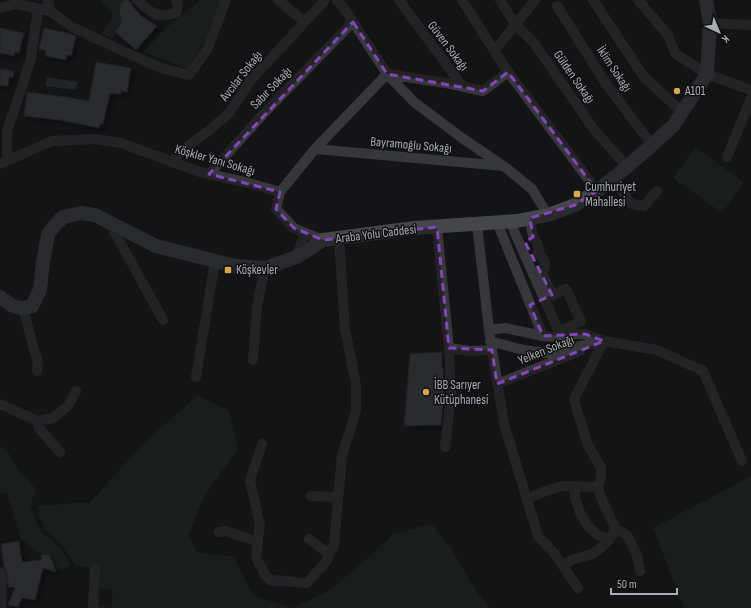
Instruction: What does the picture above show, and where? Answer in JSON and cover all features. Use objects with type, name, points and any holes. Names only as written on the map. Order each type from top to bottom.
[{"type":"street","points":[[48,0],[50,11]]},
{"type":"street","points":[[137,0],[147,10],[156,15],[166,16],[176,13],[178,4],[176,0]]},
{"type":"street","points":[[0,8],[17,4],[50,11],[72,27],[125,52],[161,68],[189,75],[208,48],[226,0]]},
{"type":"street","points":[[278,0],[305,22]]},
{"type":"street","name":"Avcılar Sokağı","points":[[172,162],[184,149],[211,129],[229,112],[251,80],[325,0]]},
{"type":"street","points":[[337,0],[344,8],[387,74],[414,102],[532,188],[548,215]]},
{"type":"street","name":"Güven Sokağı","points":[[399,0],[463,87]]},
{"type":"street","points":[[462,0],[508,72],[597,191]]},
{"type":"street","name":"Gülden Sokağı","points":[[500,0],[515,24],[534,43],[593,128],[627,168]]},
{"type":"street","points":[[495,50],[535,0]]},
{"type":"street","points":[[593,0],[644,77],[682,112]]},
{"type":"street","points":[[638,0],[668,35],[675,53],[707,74],[751,90]]},
{"type":"street","name":"Araba Yolu Caddesi","points":[[23,309],[32,306],[40,290],[48,236],[54,226],[63,217],[81,213],[95,214],[156,246],[235,266],[265,268],[297,258],[323,240],[414,228],[504,222],[548,215],[575,205],[597,191],[627,168],[673,126],[707,74],[710,23],[706,0]]},
{"type":"street","name":"İklim Sokağı","points":[[559,2],[607,85],[652,145]]},
{"type":"street","points":[[4,162],[7,131],[31,57],[38,8]]},
{"type":"street","name":"Sabır Sokağı","points":[[209,174],[266,111],[353,22]]},
{"type":"street","points":[[710,23],[751,25]]},
{"type":"street","points":[[387,74],[414,77],[483,91],[508,72]]},
{"type":"street","points":[[323,240],[294,228],[276,209],[280,192],[314,148],[387,74]]},
{"type":"street","points":[[727,157],[751,98]]},
{"type":"street","name":"Köşkler Yanı Sokağı","points":[[4,162],[52,141],[94,139],[121,143],[209,174],[280,192]]},
{"type":"street","name":"Bayramoğlu Sokağı","points":[[314,148],[505,167]]},
{"type":"street","points":[[612,180],[632,204],[644,206],[657,191]]},
{"type":"street","points":[[504,222],[548,297],[540,270],[545,268],[546,264],[544,258],[535,254],[540,248],[533,237],[530,218]]},
{"type":"street","points":[[109,222],[163,320]]},
{"type":"street","points":[[504,222],[543,336]]},
{"type":"street","points":[[478,224],[489,330],[504,424],[538,536],[554,553],[578,588]]},
{"type":"street","points":[[437,227],[449,348],[451,395],[445,447]]},
{"type":"street","points":[[297,258],[302,242],[303,232]]},
{"type":"street","points":[[262,444],[250,480],[260,524],[256,557],[265,575],[272,580],[307,583],[326,562],[334,544],[342,456],[356,411],[356,385],[345,329],[339,239]]},
{"type":"street","points":[[196,377],[214,261]]},
{"type":"street","points":[[253,360],[257,306],[265,268]]},
{"type":"street","points":[[0,297],[12,306],[23,309],[38,363],[38,371]]},
{"type":"street","points":[[489,330],[505,328],[543,336],[556,337],[568,334],[585,334],[604,341],[657,350],[703,371],[742,460]]},
{"type":"street","points":[[449,348],[470,351],[491,345],[546,353],[604,341]]},
{"type":"street","points":[[604,341],[574,398],[587,443],[601,468],[601,478],[598,487],[602,500],[616,529],[627,535],[636,555],[640,571]]},
{"type":"street","name":"Yelken Sokağı","points":[[497,384],[604,341]]},
{"type":"street","points":[[0,404],[37,421],[53,418],[68,406],[76,391]]},
{"type":"street","points":[[37,421],[39,428],[60,452]]},
{"type":"street","points":[[527,499],[548,490],[563,486],[598,487]]},
{"type":"street","points":[[574,486],[574,496],[582,516],[593,531],[600,536],[610,539]]},
{"type":"street","points":[[311,496],[338,497]]},
{"type":"street","points":[[564,567],[571,560],[592,554],[610,539],[616,529]]},
{"type":"street","points":[[219,532],[226,531],[258,542]]},
{"type":"street","points":[[309,539],[329,554]]},
{"type":"street","points":[[93,608],[96,569]]},
{"type":"street","points":[[0,572],[2,582],[1,608]]},
{"type":"highlighted area","points":[[353,22],[387,74],[483,91],[508,72],[597,191],[575,205],[530,218],[533,237],[525,242],[552,295],[530,305],[543,336],[585,334],[604,341],[497,384],[492,350],[449,348],[437,227],[323,240],[294,228],[276,209],[280,192],[209,174]]},
{"type":"shaded area","points":[[100,0],[125,0],[119,5],[121,24],[115,32],[113,39],[102,34],[113,15]]},
{"type":"shaded area","points":[[199,0],[221,0],[210,33],[187,69],[143,52],[160,33]]},
{"type":"shaded area","points":[[47,77],[78,82],[76,90],[46,86]]},
{"type":"shaded area","points":[[695,147],[744,182],[722,213],[673,178]]},
{"type":"shaded area","points":[[198,395],[229,411],[238,449],[204,496],[189,535],[196,552],[234,557],[254,596],[293,608],[111,608],[113,590],[96,587],[98,568],[76,566],[59,541],[45,529],[37,506],[90,502],[147,440]]},
{"type":"shaded area","points":[[0,446],[10,455],[19,470],[36,489],[30,507],[42,533],[59,546],[72,566],[56,572],[50,555],[41,554],[21,539],[7,494],[0,493]]},
{"type":"shaded area","points":[[751,476],[751,608],[684,608],[653,528]]},
{"type":"shaded area","points":[[432,524],[452,550],[477,592],[490,608],[293,608],[330,590],[393,534]]},
{"type":"shaded area","points":[[95,604],[111,608],[95,608]]},
{"type":"building","points":[[125,0],[128,0],[140,15],[157,26],[136,50],[115,32],[121,24],[119,5]]},
{"type":"building","points":[[0,28],[24,33],[19,53],[15,52],[14,56],[0,53]]},
{"type":"building","points":[[44,28],[76,36],[71,56],[67,55],[66,60],[45,56],[46,51],[39,49]]},
{"type":"building","points":[[96,62],[131,68],[127,92],[121,91],[121,94],[110,93],[103,124],[100,124],[99,128],[60,120],[24,116],[27,92],[89,101]]},
{"type":"building","points":[[0,69],[14,71],[13,78],[9,77],[8,86],[0,85]]},
{"type":"building","name":"İBB Sarıyer Kütüphanesi","points":[[442,352],[444,395],[441,425],[404,426],[410,354]]},
{"type":"building","points":[[19,541],[22,562],[41,560],[41,554],[50,555],[56,572],[43,568],[35,600],[22,598],[18,607],[8,605],[15,587],[8,587],[1,544]]},
{"type":"place","name":"A101","points":[[677,91]]},
{"type":"place","name":"Cumhuriyet Mahallesi","points":[[577,194]]},
{"type":"place","name":"Köşkevler","points":[[228,270]]},
{"type":"place","name":"İBB Sarıyer Kütüphanesi","points":[[426,392]]}]
